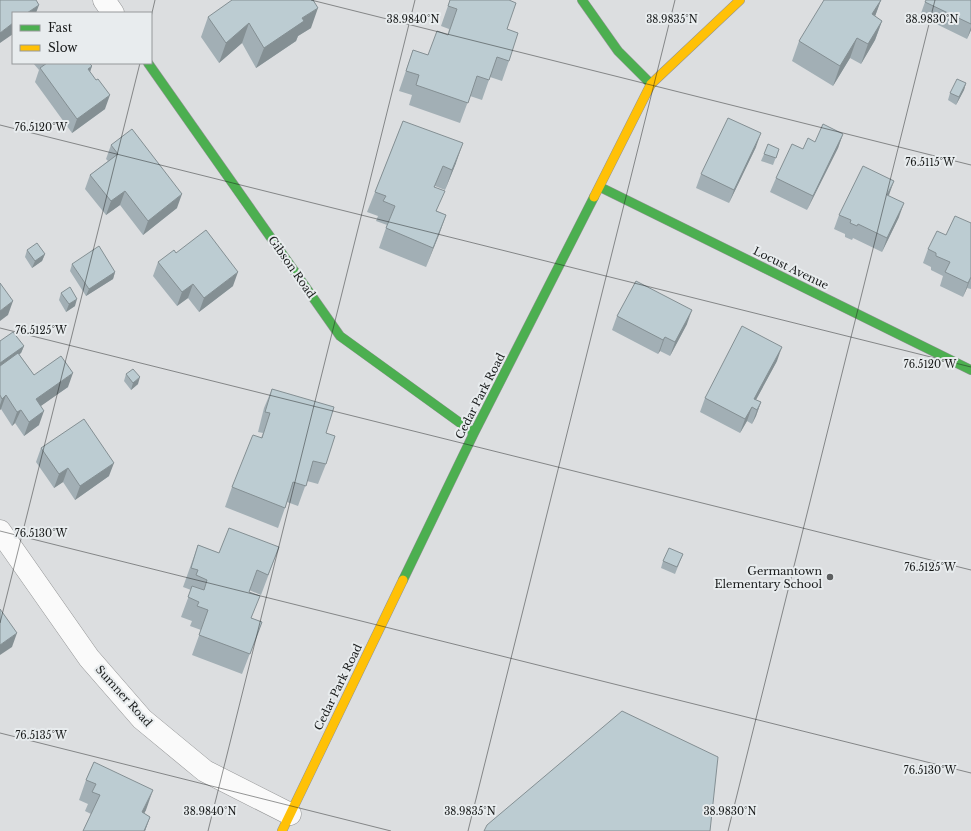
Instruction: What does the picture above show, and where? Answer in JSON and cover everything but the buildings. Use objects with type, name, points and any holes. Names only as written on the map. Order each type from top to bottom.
[{"type":"street","points":[[104,0],[112,12]]},
{"type":"street","points":[[582,0],[618,51],[652,84]]},
{"type":"street","name":"Cedar Park Road","points":[[286,822],[474,433],[652,84],[740,0]]},
{"type":"street","name":"Gibson Road","points":[[149,64],[340,336],[474,433]]},
{"type":"street","name":"Locust Avenue","points":[[600,187],[971,370]]},
{"type":"street","name":"Sumner Road","points":[[0,531],[90,658],[142,720],[205,771],[286,822]]},
{"type":"traffic: fast","points":[[582,0],[618,51],[651,84]]},
{"type":"traffic: fast","points":[[149,64],[340,336],[474,433]]},
{"type":"traffic: fast","points":[[600,187],[971,370]]},
{"type":"traffic: fast","points":[[403,580],[474,433],[594,197]]},
{"type":"traffic: slow","points":[[594,197],[651,84],[740,0]]},
{"type":"traffic: slow","points":[[282,831],[403,580]]},
{"type":"place","name":"Germantown Elementary School","points":[[830,577]]}]
